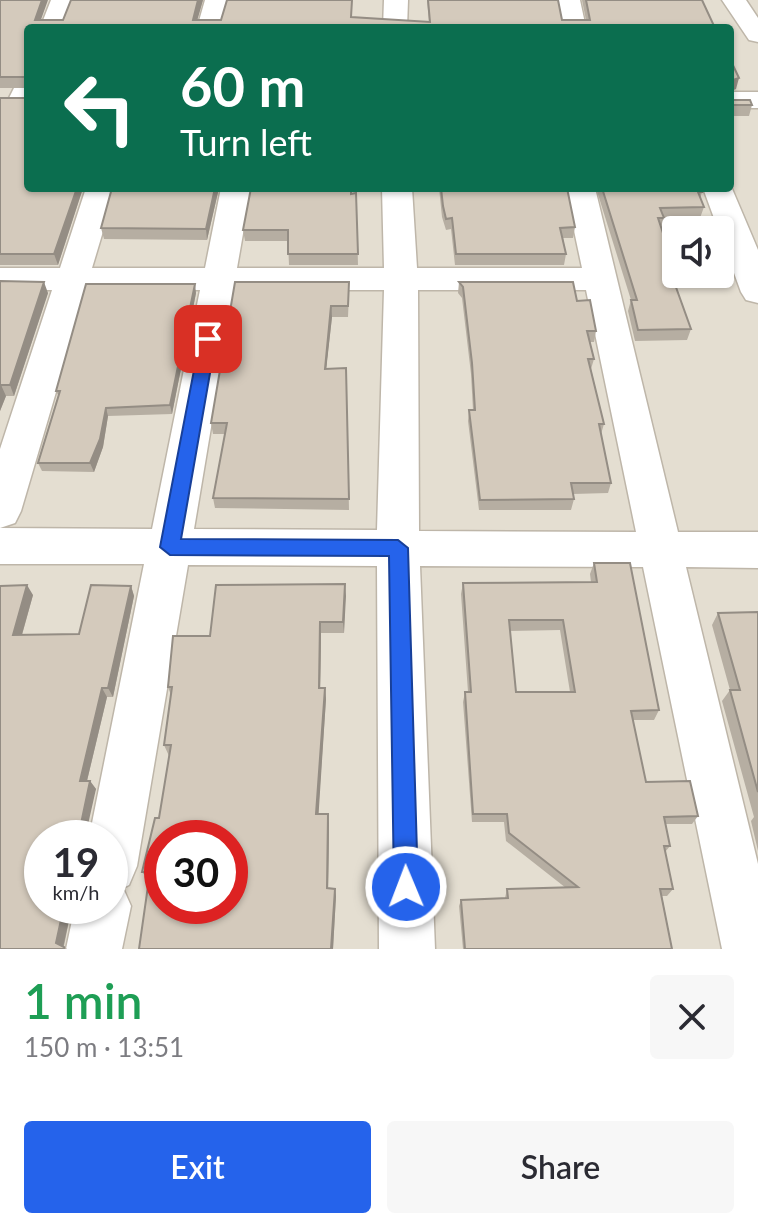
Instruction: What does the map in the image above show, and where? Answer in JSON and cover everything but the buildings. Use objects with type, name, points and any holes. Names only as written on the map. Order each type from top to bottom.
[{"type":"street","points":[[54,24],[63,0]]},
{"type":"street","points":[[210,24],[217,0]]},
{"type":"street","points":[[395,24],[396,0]]},
{"type":"street","points":[[568,0],[573,24]]},
{"type":"street","points":[[734,0],[758,35]]},
{"type":"street","points":[[734,100],[758,100]]},
{"type":"street","points":[[0,511],[100,192]]},
{"type":"street","points":[[119,820],[235,192]]},
{"type":"street","points":[[397,192],[401,279],[398,548],[407,949]]},
{"type":"street","points":[[581,192],[750,949]]},
{"type":"street","points":[[720,192],[756,284]]},
{"type":"street","points":[[0,279],[600,279]]},
{"type":"street","points":[[0,546],[758,550]]},
{"type":"street","points":[[94,949],[99,924]]},
{"type":"shaded area","points":[[0,0],[758,0],[758,949],[0,949]]},
{"type":"route","points":[[208,339],[170,547],[398,548],[406,887]]}]
